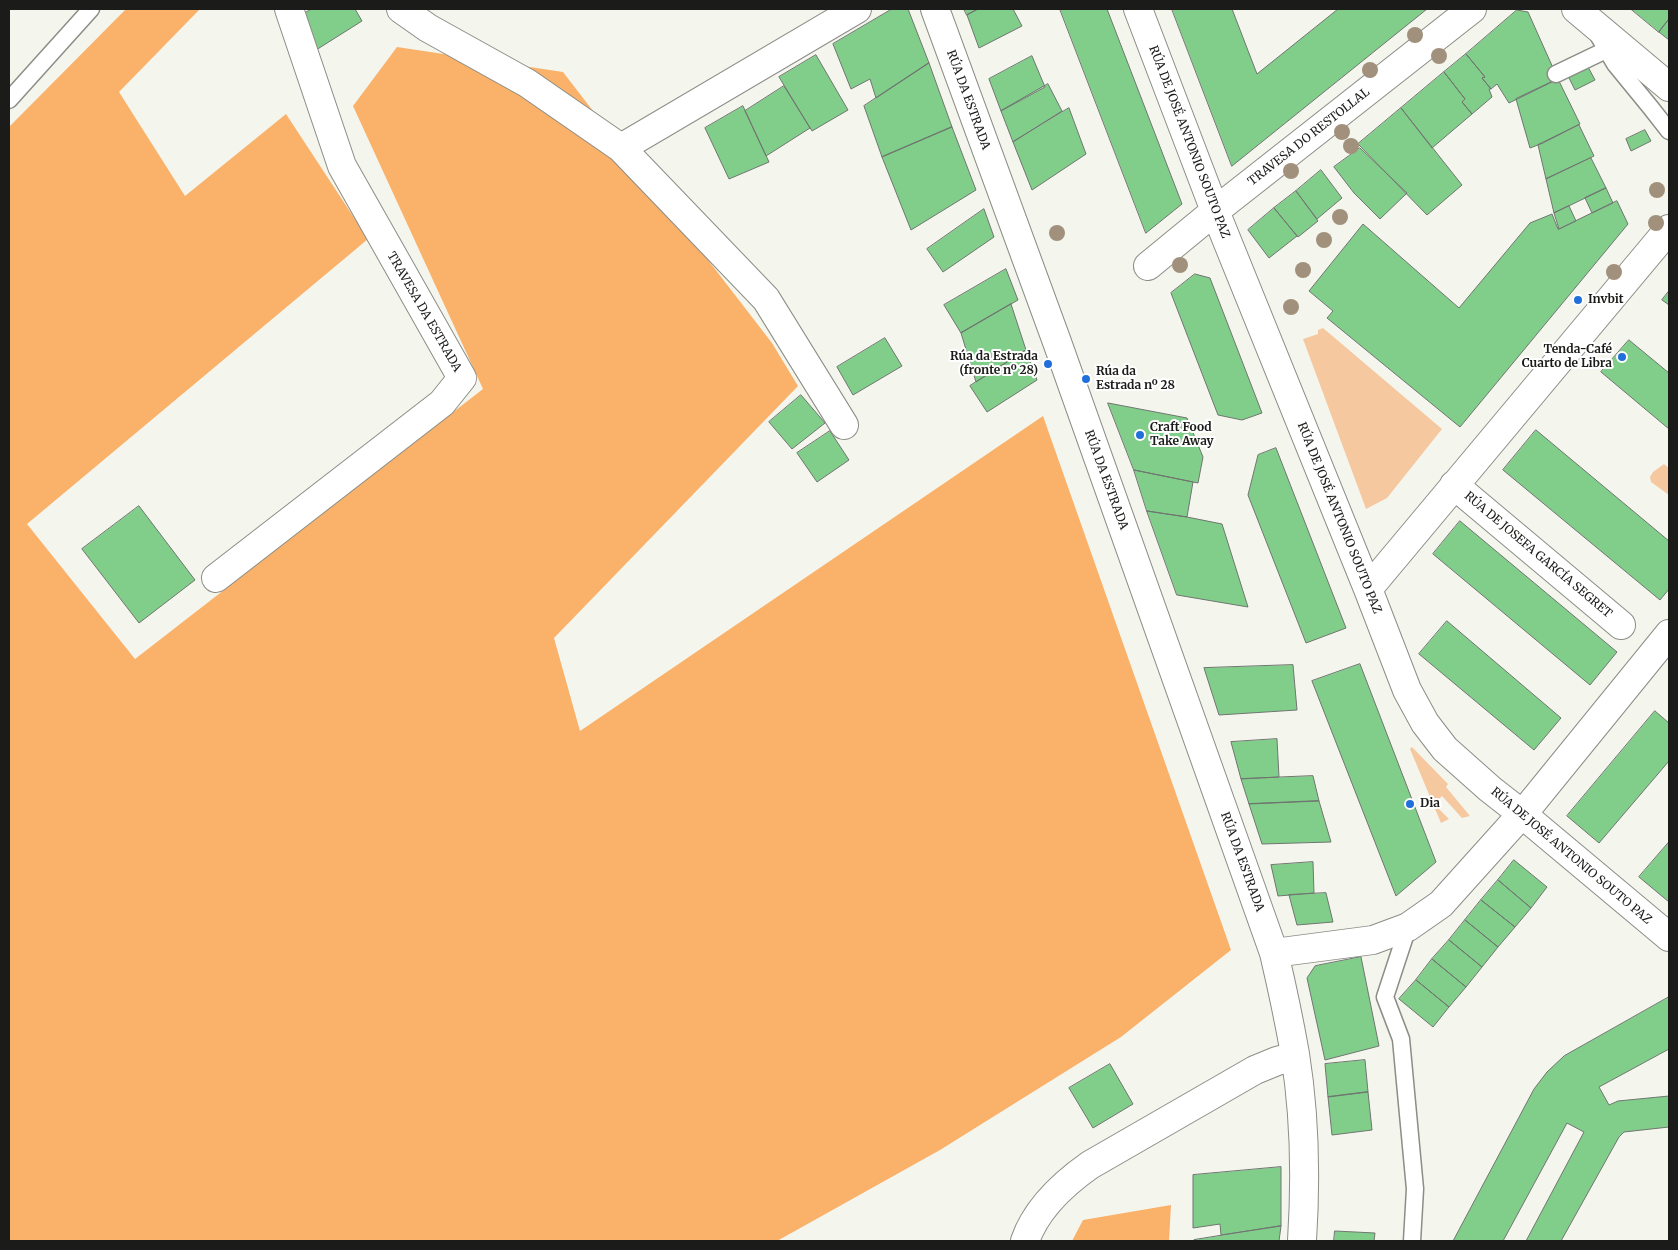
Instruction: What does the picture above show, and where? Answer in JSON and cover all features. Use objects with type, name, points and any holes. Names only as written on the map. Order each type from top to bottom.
[{"type":"street","name":"TRAVESA DA ESTRADA","points":[[216,578],[442,403],[462,378],[342,166],[288,9]]},
{"type":"street","points":[[401,9],[428,28],[527,83],[621,148],[766,299],[844,425]]},
{"type":"street","points":[[621,148],[857,9]]},
{"type":"street","name":"RÚA DA ESTRADA","points":[[935,9],[1064,360],[1274,953],[1295,1056],[1304,1140],[1302,1241]]},
{"type":"street","name":"RÚA DE JOSÉ ANTONIO SOUTO PAZ","points":[[1138,9],[1215,211],[1407,690],[1425,723],[1445,749],[1490,790],[1522,814],[1669,937]]},
{"type":"street","name":"TRAVESA DO RESTOLLAL","points":[[1148,266],[1472,9]]},
{"type":"street","points":[[1583,15],[1669,88]]},
{"type":"street","name":"RÚA DE JOSEFA GARCÍA SEGRET","points":[[1368,589],[1669,230]]},
{"type":"street","name":"RÚA DE JOSEFA GARCÍA SEGRET","points":[[1454,485],[1621,625]]},
{"type":"street","points":[[1274,953],[1373,940],[1408,927],[1441,904],[1664,651]]},
{"type":"street","points":[[1024,1241],[1053,1196],[1090,1165],[1255,1070],[1295,1056]]},
{"type":"lane","points":[[9,100],[91,9]]},
{"type":"lane","points":[[1583,15],[1614,64],[1669,132]]},
{"type":"lane","points":[[1556,74],[1606,50]]},
{"type":"lane","points":[[1408,927],[1385,997],[1402,1039],[1415,1189],[1412,1241]]},
{"type":"shaded area","points":[[126,9],[200,9],[119,92],[185,196],[286,114],[368,239],[27,524],[135,659],[483,389],[353,106],[397,47],[563,72],[772,343],[798,386],[554,638],[580,731],[1043,416],[1231,950],[1121,1037],[940,1150],[777,1241],[9,1241],[9,127]]},
{"type":"shaded area","points":[[1323,328],[1442,429],[1387,498],[1366,509],[1303,339],[1318,334],[1318,330]]},
{"type":"shaded area","points":[[1664,464],[1669,468],[1669,495],[1651,482],[1650,477],[1653,472]]},
{"type":"shaded area","points":[[1412,747],[1448,784],[1446,787],[1470,816],[1462,818],[1442,796],[1434,804],[1449,819],[1441,823],[1410,749]]},
{"type":"shaded area","points":[[1171,1205],[1169,1241],[1072,1241],[1083,1220]]},
{"type":"building","points":[[312,9],[355,9],[362,21],[316,50],[296,18]]},
{"type":"building","points":[[892,9],[908,9],[929,63],[876,98],[870,79],[851,89],[833,44]]},
{"type":"building","points":[[964,9],[978,9],[967,15]]},
{"type":"building","points":[[978,9],[1013,9],[1022,26],[979,48],[967,15]]},
{"type":"building","points":[[1060,9],[1107,9],[1182,204],[1146,233]]},
{"type":"building","points":[[1172,9],[1232,9],[1257,74],[1338,9],[1427,9],[1232,166]]},
{"type":"building","points":[[1631,9],[1669,9],[1669,19],[1659,32]]},
{"type":"building","points":[[1517,10],[1528,12],[1558,79],[1509,103],[1497,84],[1491,89],[1482,78],[1485,77],[1466,54]]},
{"type":"building","points":[[1669,19],[1669,40],[1659,32]]},
{"type":"building","points":[[1466,54],[1485,77],[1482,78],[1491,89],[1489,89],[1492,97],[1472,114],[1462,102],[1465,99],[1444,72]]},
{"type":"building","points":[[816,55],[848,110],[812,131],[779,77]]},
{"type":"building","points":[[1032,56],[1045,87],[1001,111],[989,79]]},
{"type":"building","points":[[929,63],[952,127],[882,157],[864,106]]},
{"type":"building","points":[[1587,65],[1595,80],[1575,90],[1567,74]]},
{"type":"building","points":[[1444,72],[1465,99],[1462,102],[1472,114],[1432,148],[1401,108]]},
{"type":"building","points":[[1558,79],[1580,124],[1530,148],[1516,99]]},
{"type":"building","points":[[1048,84],[1062,111],[1013,142],[1001,111]]},
{"type":"building","points":[[784,86],[810,128],[766,156],[745,111]]},
{"type":"building","points":[[743,106],[769,162],[729,179],[705,128]]},
{"type":"building","points":[[1069,108],[1086,154],[1032,190],[1013,142]]},
{"type":"building","points":[[1401,108],[1462,185],[1427,215],[1358,144]]},
{"type":"building","points":[[1579,125],[1594,156],[1546,179],[1538,145]]},
{"type":"building","points":[[952,127],[976,190],[911,230],[882,157]]},
{"type":"building","points":[[1645,130],[1651,141],[1631,151],[1626,139]]},
{"type":"building","points":[[1360,148],[1407,193],[1380,219],[1354,193],[1334,167]]},
{"type":"building","points":[[1591,158],[1606,188],[1554,213],[1546,179]]},
{"type":"building","points":[[1321,170],[1342,198],[1317,219],[1296,191]]},
{"type":"building","points":[[1606,188],[1613,203],[1592,213],[1585,198]]},
{"type":"building","points":[[1296,191],[1318,221],[1298,237],[1274,208]]},
{"type":"building","points":[[1617,201],[1628,224],[1460,427],[1327,318],[1333,311],[1309,291],[1363,224],[1459,308],[1530,223],[1552,214],[1558,229]]},
{"type":"building","points":[[1569,206],[1576,221],[1559,229],[1554,213]]},
{"type":"building","points":[[1274,208],[1297,236],[1269,258],[1248,230]]},
{"type":"building","points":[[984,209],[994,237],[943,272],[927,249]]},
{"type":"building","points":[[1006,269],[1018,300],[961,333],[944,305]]},
{"type":"building","points":[[1195,274],[1210,278],[1262,413],[1242,420],[1218,415],[1171,293]]},
{"type":"building","points":[[1669,291],[1669,305],[1662,300]]},
{"type":"building","points":[[1011,304],[1026,350],[976,382],[961,333]]},
{"type":"building","points":[[885,338],[902,366],[853,395],[837,367]]},
{"type":"building","points":[[1629,340],[1669,373],[1669,429],[1601,372]]},
{"type":"building","points":[[1026,350],[1037,380],[987,412],[970,386]]},
{"type":"building","points":[[801,395],[825,423],[792,449],[769,422]]},
{"type":"building","points":[[1108,403],[1187,418],[1203,457],[1198,483],[1134,470]]},
{"type":"building","points":[[1536,430],[1669,541],[1669,589],[1660,600],[1503,470]]},
{"type":"building","points":[[830,431],[849,460],[817,482],[797,453]]},
{"type":"building","points":[[1276,448],[1346,628],[1306,643],[1248,495],[1258,455]]},
{"type":"building","points":[[1134,470],[1193,482],[1187,517],[1147,511]]},
{"type":"building","points":[[139,506],[195,580],[139,623],[82,549]]},
{"type":"building","points":[[1147,511],[1222,524],[1248,607],[1177,595]]},
{"type":"building","points":[[1460,521],[1617,652],[1590,685],[1433,554]]},
{"type":"building","points":[[1447,621],[1561,718],[1534,750],[1419,654]]},
{"type":"building","points":[[1360,664],[1436,862],[1396,896],[1312,681]]},
{"type":"building","points":[[1293,665],[1297,710],[1219,715],[1204,668]]},
{"type":"building","points":[[1655,711],[1669,723],[1669,761],[1599,843],[1567,816]]},
{"type":"building","points":[[1277,739],[1279,777],[1241,779],[1231,742]]},
{"type":"building","points":[[1313,776],[1319,801],[1249,804],[1241,779]]},
{"type":"building","points":[[1319,801],[1331,842],[1262,844],[1249,804]]},
{"type":"building","points":[[1669,842],[1669,902],[1639,877]]},
{"type":"building","points":[[1514,860],[1547,887],[1531,908],[1498,880]]},
{"type":"building","points":[[1313,862],[1314,893],[1278,896],[1271,865]]},
{"type":"building","points":[[1498,880],[1531,908],[1515,927],[1481,900]]},
{"type":"building","points":[[1326,893],[1333,922],[1297,925],[1289,895]]},
{"type":"building","points":[[1481,900],[1515,927],[1498,947],[1465,920]]},
{"type":"building","points":[[1465,920],[1498,947],[1482,967],[1449,940]]},
{"type":"building","points":[[1449,940],[1482,967],[1466,987],[1432,959]]},
{"type":"building","points":[[1361,957],[1379,1046],[1325,1060],[1307,978],[1315,966]]},
{"type":"building","points":[[1432,959],[1466,987],[1449,1007],[1416,980]]},
{"type":"building","points":[[1416,980],[1449,1007],[1433,1027],[1399,999]]},
{"type":"building","points":[[1669,997],[1669,1049],[1599,1087],[1609,1105],[1618,1101],[1669,1096],[1669,1127],[1624,1132],[1619,1137],[1561,1241],[1526,1241],[1584,1132],[1567,1123],[1503,1241],[1453,1241],[1534,1089],[1547,1072],[1564,1056]]},
{"type":"building","points":[[1365,1060],[1368,1092],[1328,1097],[1325,1064]]},
{"type":"building","points":[[1110,1064],[1133,1104],[1093,1128],[1069,1088]]},
{"type":"building","points":[[1368,1092],[1372,1130],[1332,1135],[1328,1097]]},
{"type":"building","points":[[1281,1167],[1281,1226],[1221,1235],[1220,1224],[1193,1228],[1193,1175]]},
{"type":"building","points":[[1281,1226],[1279,1241],[1194,1241],[1194,1240]]},
{"type":"building","points":[[1335,1231],[1375,1233],[1374,1241],[1334,1241]]},
{"type":"place","name":"Invbit","points":[[1578,300]]},
{"type":"place","name":"Tenda-Café Cuarto de Libra","points":[[1622,357]]},
{"type":"place","name":"Rúa da Estrada (fronte nº 28)","points":[[1048,364]]},
{"type":"place","name":"Rúa da Estrada nº 28","points":[[1086,379]]},
{"type":"place","name":"Craft Food Take Away","points":[[1140,435]]},
{"type":"place","name":"Dia","points":[[1410,804]]}]
